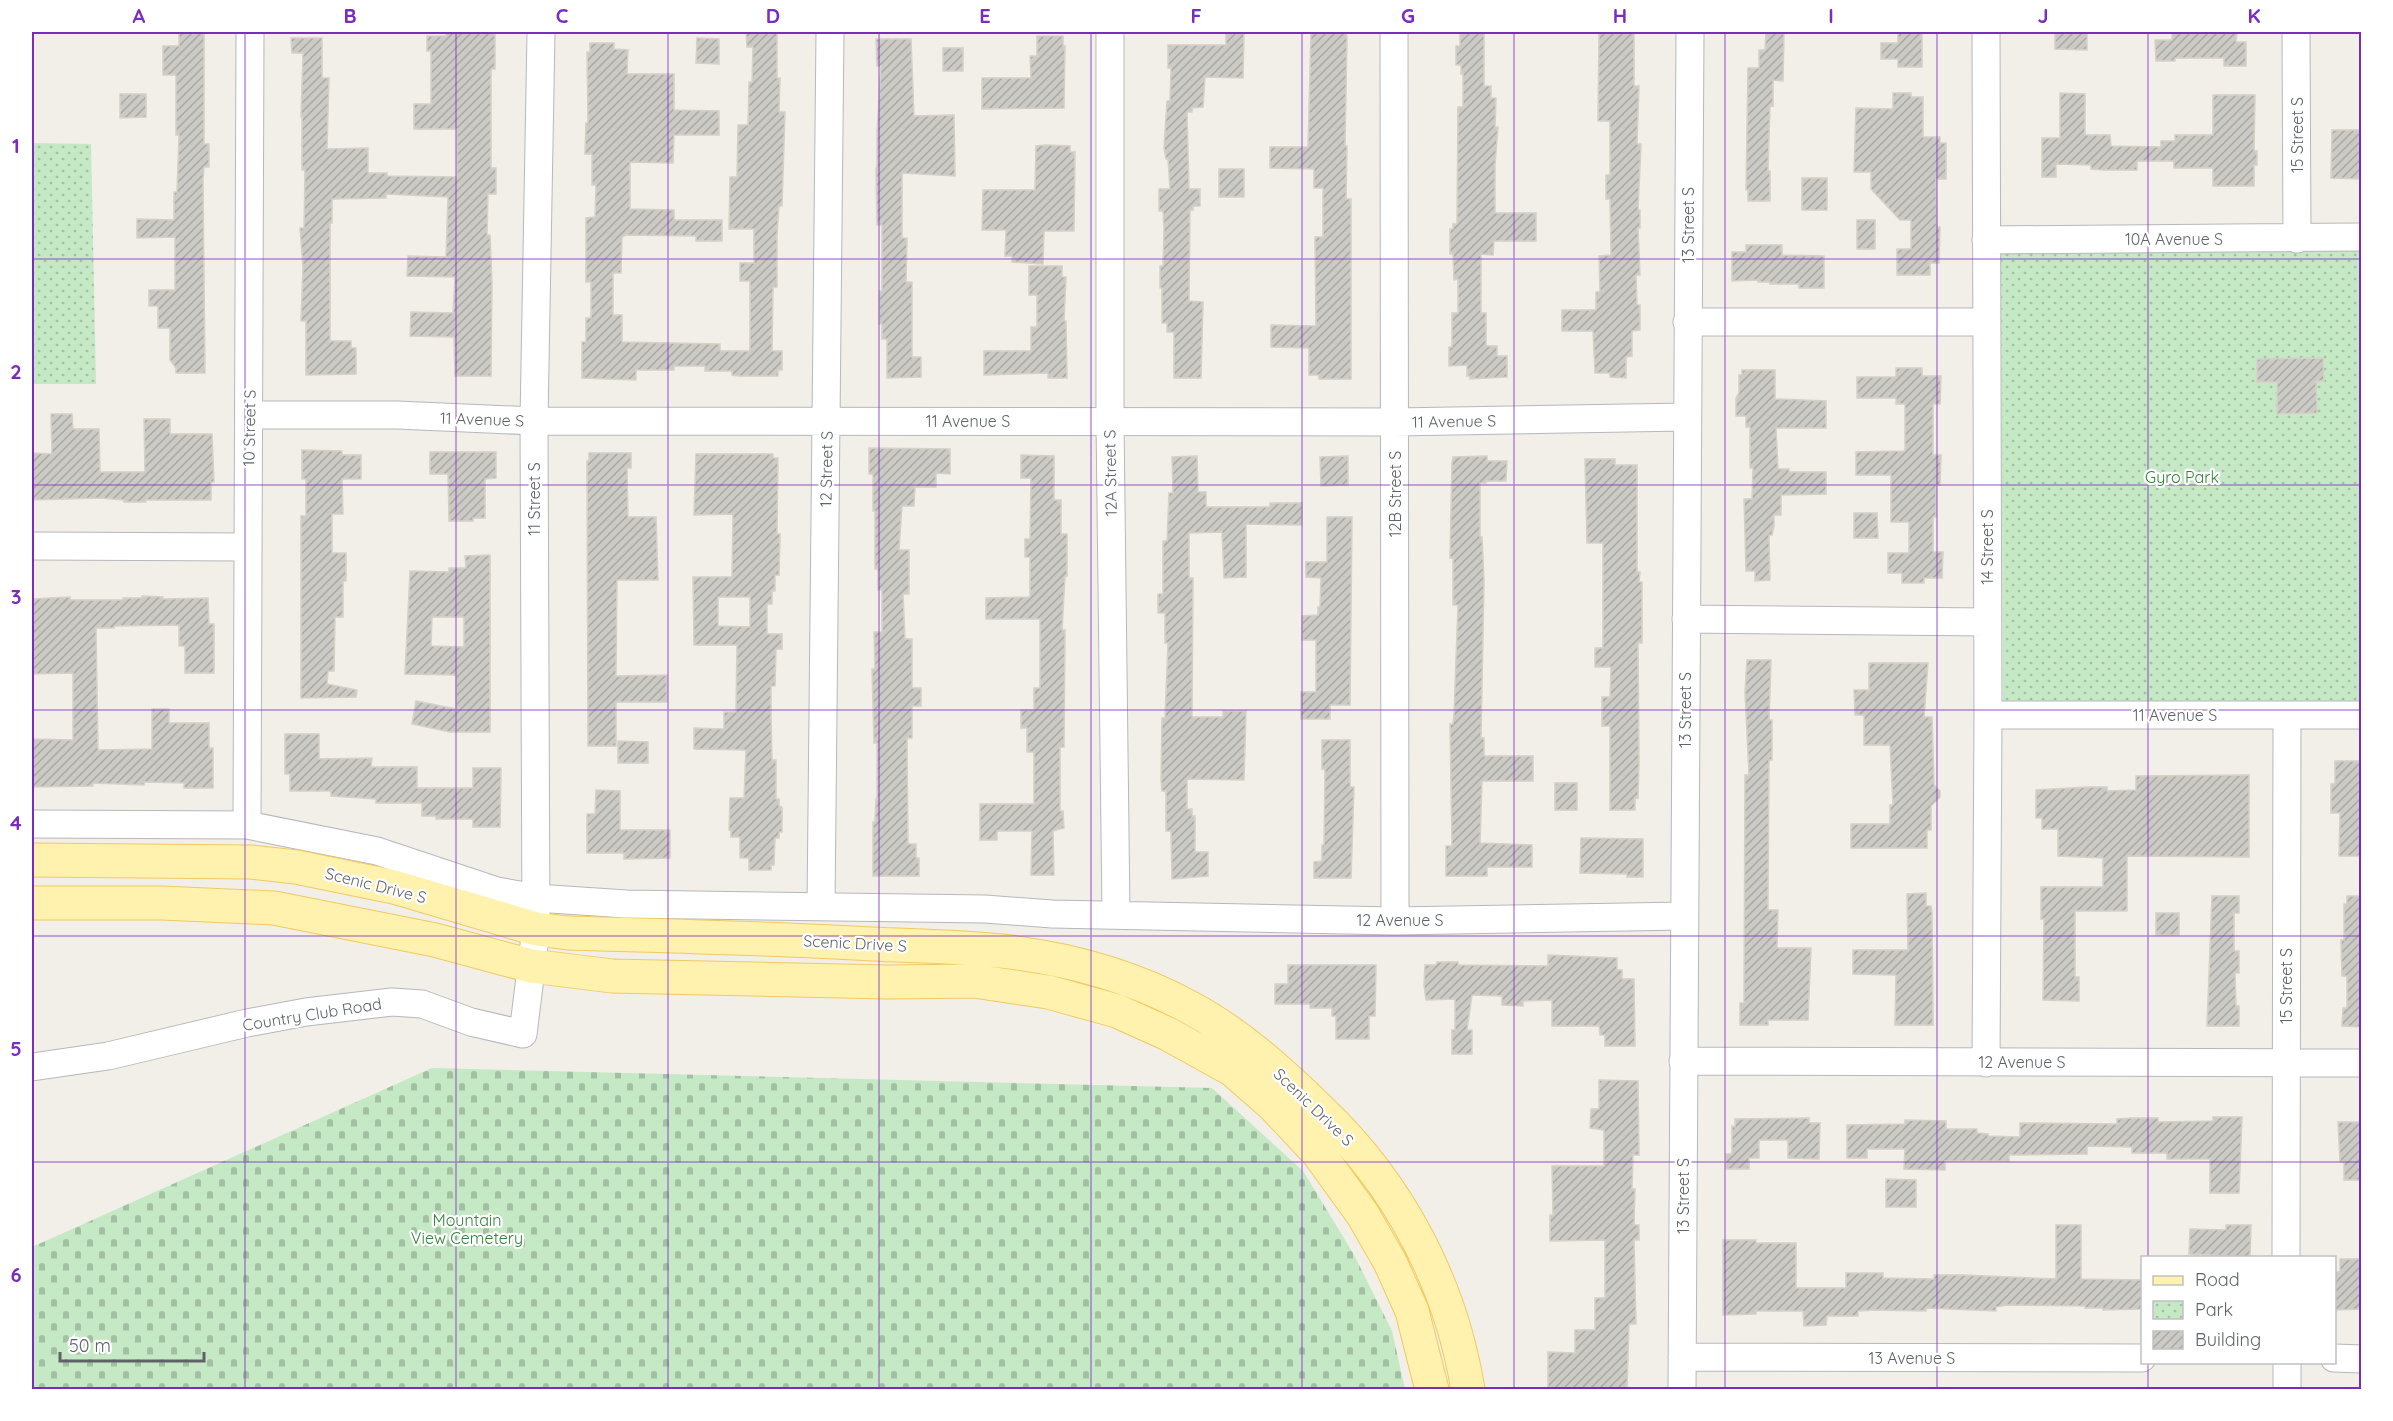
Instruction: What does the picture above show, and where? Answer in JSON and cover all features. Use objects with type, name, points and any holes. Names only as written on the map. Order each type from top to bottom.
[{"type":"main road","name":"Scenic Drive S","points":[[32,860],[239,862],[296,867],[536,914],[568,933],[776,939],[998,950],[1039,956],[1109,974],[1146,987],[1188,1006],[1230,1031],[1295,1086],[1348,1137],[1407,1219],[1434,1268],[1453,1325],[1468,1389]]},
{"type":"main road","name":"Scenic Drive S","points":[[32,903],[162,903],[274,908],[435,940],[531,966],[612,976],[887,982],[974,981],[1048,992],[1117,1011],[1158,1029],[1233,1070],[1273,1105],[1319,1154],[1363,1215],[1413,1311],[1432,1389]]},
{"type":"street","name":"10 Street S","points":[[247,825],[250,32]]},
{"type":"street","name":"11 Street S","points":[[531,966],[536,914],[534,421],[541,32]]},
{"type":"street","name":"12 Street S","points":[[821,907],[830,32]]},
{"type":"street","name":"12A Street S","points":[[1110,32],[1110,422],[1116,915]]},
{"type":"street","name":"12B Street S","points":[[1394,32],[1395,921]]},
{"type":"street","name":"13 Street S","points":[[1682,1389],[1690,32]]},
{"type":"street","name":"14 Street S","points":[[1986,32],[1988,715],[1986,1062]]},
{"type":"street","name":"15 Street S","points":[[2296,32],[2297,239]]},
{"type":"street","name":"10A Avenue S","points":[[1986,240],[2361,237]]},
{"type":"street","points":[[1688,322],[1986,322]]},
{"type":"street","name":"11 Avenue S","points":[[249,415],[397,415],[534,421],[1110,422],[1395,422],[1686,417]]},
{"type":"street","points":[[32,546],[247,547]]},
{"type":"street","points":[[1686,620],[1987,622]]},
{"type":"street","name":"11 Avenue S","points":[[1988,715],[2361,715]]},
{"type":"street","name":"15 Street S","points":[[2286,1256],[2287,715]]},
{"type":"street","name":"Scenic Drive S","points":[[32,824],[247,825],[377,851],[496,891],[536,914],[626,904],[985,909],[1116,915]]},
{"type":"street","name":"12 Avenue S","points":[[1116,915],[1395,921],[1684,916]]},
{"type":"street","name":"Country Club Road","points":[[32,1067],[108,1056],[247,1023],[306,1012],[392,1002],[422,1004],[471,1022],[523,1034],[531,966]]},
{"type":"street","name":"12 Avenue S","points":[[1683,1060],[2361,1063]]},
{"type":"street","name":"13 Avenue S","points":[[1682,1357],[2141,1358]]},
{"type":"street","points":[[2336,1358],[2361,1359]]},
{"type":"street","points":[[2287,1364],[2287,1389]]},
{"type":"green space","points":[[32,143],[91,144],[96,384],[32,384]]},
{"type":"green space","name":"Gyro Park","points":[[2361,245],[2361,706],[2003,706],[2001,248]]},
{"type":"green space","name":"Mountain View Cemetery","points":[[432,1068],[1212,1088],[1303,1171],[1353,1253],[1392,1331],[1405,1389],[32,1389],[32,1247]]},
{"type":"building","points":[[179,32],[204,32],[204,144],[209,144],[209,167],[204,167],[203,180],[205,373],[176,373],[176,368],[170,360],[170,328],[158,328],[158,306],[149,306],[149,290],[175,290],[175,237],[137,238],[137,219],[174,220],[179,135],[176,135],[176,75],[163,75],[163,46],[179,46]]},
{"type":"building","points":[[446,32],[495,32],[495,69],[491,69],[491,168],[496,168],[496,194],[488,194],[487,235],[490,235],[492,282],[491,376],[455,376],[454,337],[410,336],[411,312],[453,313],[455,277],[407,276],[408,256],[446,257],[448,197],[386,194],[386,198],[332,199],[330,341],[351,341],[351,348],[356,348],[356,374],[306,375],[306,321],[301,321],[303,267],[300,228],[304,228],[305,170],[302,170],[301,117],[303,53],[292,53],[291,38],[322,38],[322,78],[329,78],[327,149],[368,148],[368,173],[387,173],[387,176],[457,177],[457,129],[414,129],[414,104],[431,104],[431,51],[427,51],[427,36],[446,36]]},
{"type":"building","points":[[746,32],[777,32],[777,78],[780,78],[779,112],[785,112],[782,206],[779,206],[777,235],[777,287],[773,287],[772,351],[782,351],[782,370],[778,370],[778,376],[739,376],[732,375],[732,371],[705,371],[705,366],[674,366],[674,370],[636,370],[636,380],[582,378],[582,342],[586,342],[586,318],[591,318],[591,282],[586,282],[586,218],[595,217],[596,185],[592,185],[592,154],[585,154],[586,123],[588,123],[587,52],[590,52],[590,43],[614,43],[614,49],[628,50],[627,74],[674,74],[674,110],[719,111],[719,135],[674,135],[673,163],[630,162],[630,209],[674,210],[674,220],[722,220],[722,241],[696,241],[696,236],[626,235],[622,237],[621,273],[613,273],[613,315],[622,315],[622,342],[720,344],[720,351],[750,351],[750,281],[740,281],[740,263],[754,263],[754,229],[729,229],[730,177],[737,177],[738,125],[748,125],[749,82],[752,82],[753,47],[747,47]]},
{"type":"building","points":[[1226,32],[1244,32],[1243,78],[1205,77],[1203,107],[1192,108],[1192,112],[1187,112],[1189,189],[1200,189],[1200,206],[1193,206],[1193,210],[1190,210],[1189,301],[1203,302],[1201,378],[1174,378],[1174,332],[1167,332],[1167,323],[1162,323],[1162,288],[1160,288],[1164,230],[1163,211],[1159,211],[1159,189],[1170,189],[1168,159],[1166,159],[1164,148],[1167,101],[1170,101],[1171,68],[1168,68],[1168,45],[1226,45]]},
{"type":"building","points":[[1311,32],[1346,32],[1347,38],[1345,146],[1347,146],[1346,199],[1351,199],[1351,379],[1319,379],[1319,375],[1309,375],[1309,348],[1271,347],[1271,325],[1316,326],[1315,237],[1323,237],[1323,188],[1314,188],[1314,169],[1270,168],[1270,147],[1308,147]]},
{"type":"building","points":[[1460,32],[1484,32],[1484,86],[1491,86],[1491,98],[1496,98],[1495,127],[1498,127],[1495,213],[1536,213],[1536,241],[1494,241],[1493,255],[1481,254],[1481,313],[1486,313],[1486,346],[1497,346],[1497,356],[1507,356],[1507,377],[1470,379],[1470,376],[1467,376],[1467,365],[1449,366],[1449,347],[1452,347],[1452,313],[1458,313],[1458,279],[1454,280],[1453,254],[1450,254],[1450,229],[1453,229],[1453,224],[1457,224],[1458,107],[1463,107],[1463,74],[1461,74],[1461,65],[1456,65],[1456,46],[1460,46]]},
{"type":"building","points":[[1599,32],[1634,32],[1634,86],[1639,86],[1637,144],[1641,144],[1638,210],[1640,210],[1640,228],[1638,228],[1640,275],[1636,275],[1637,305],[1640,305],[1640,330],[1632,331],[1632,356],[1626,357],[1626,378],[1610,377],[1610,373],[1595,373],[1593,331],[1562,331],[1562,310],[1596,310],[1596,292],[1600,292],[1599,256],[1611,255],[1610,199],[1606,199],[1606,175],[1610,175],[1610,121],[1598,121]]},
{"type":"building","points":[[1766,32],[1784,32],[1783,81],[1773,80],[1773,106],[1770,105],[1768,171],[1770,171],[1770,201],[1748,201],[1748,190],[1746,190],[1748,68],[1759,68],[1759,50],[1765,50]]},
{"type":"building","points":[[1898,32],[1922,32],[1922,67],[1898,67],[1898,59],[1881,59],[1881,43],[1898,43]]},
{"type":"building","points":[[2055,32],[2087,32],[2087,50],[2055,49]]},
{"type":"building","points":[[2172,32],[2237,32],[2236,42],[2246,42],[2246,66],[2224,66],[2224,58],[2175,58],[2175,61],[2156,61],[2155,40],[2172,40]]},
{"type":"building","points":[[1037,36],[1063,36],[1063,46],[1065,46],[1064,108],[982,109],[982,78],[1031,78],[1030,56],[1037,56]]},
{"type":"building","points":[[697,38],[719,39],[719,64],[696,63]]},
{"type":"building","points":[[876,39],[911,39],[914,116],[954,115],[955,176],[902,173],[902,238],[907,238],[906,282],[912,282],[912,357],[921,357],[921,377],[887,378],[887,339],[882,339],[882,324],[879,324],[879,291],[882,291],[882,225],[877,225],[876,168],[881,66],[877,66]]},
{"type":"building","points":[[943,48],[963,48],[963,71],[943,71]]},
{"type":"building","points":[[1893,93],[1911,93],[1911,97],[1923,97],[1923,137],[1940,137],[1940,143],[1946,143],[1946,179],[1936,179],[1937,227],[1940,227],[1939,263],[1930,263],[1930,275],[1897,275],[1897,249],[1911,249],[1911,220],[1900,220],[1871,189],[1871,172],[1854,172],[1856,108],[1893,109]]},
{"type":"building","points":[[2060,93],[2085,94],[2085,135],[2110,135],[2111,146],[2161,147],[2161,141],[2175,141],[2175,135],[2213,135],[2213,95],[2255,95],[2254,151],[2257,151],[2257,165],[2254,165],[2254,186],[2213,186],[2213,168],[2174,168],[2174,161],[2137,161],[2137,170],[2091,169],[2091,165],[2056,164],[2056,177],[2042,177],[2042,138],[2060,138]]},
{"type":"building","points":[[120,94],[146,94],[146,117],[120,118]]},
{"type":"building","points":[[2332,130],[2361,130],[2361,179],[2331,178]]},
{"type":"building","points":[[1036,146],[1070,146],[1070,152],[1075,152],[1074,231],[1044,231],[1043,264],[1012,262],[1012,256],[1005,256],[1006,230],[982,230],[983,190],[1035,190]]},
{"type":"building","points":[[1219,169],[1244,169],[1244,197],[1219,197]]},
{"type":"building","points":[[1802,178],[1827,178],[1827,210],[1802,210]]},
{"type":"building","points":[[1857,220],[1875,220],[1875,249],[1857,249]]},
{"type":"building","points":[[1746,245],[1782,245],[1782,255],[1824,256],[1824,288],[1799,288],[1799,284],[1770,284],[1770,282],[1758,282],[1758,280],[1732,281],[1732,252],[1746,252]]},
{"type":"building","points":[[1029,266],[1062,266],[1062,277],[1066,277],[1064,321],[1066,321],[1067,378],[1048,378],[1048,373],[984,375],[984,351],[1031,351],[1031,327],[1037,327],[1037,295],[1029,295]]},
{"type":"building","points":[[2323,358],[2324,381],[2316,381],[2317,413],[2277,414],[2277,382],[2257,382],[2257,359]]},
{"type":"building","points":[[1896,368],[1922,368],[1922,376],[1941,376],[1940,404],[1933,404],[1933,455],[1941,455],[1940,485],[1936,485],[1936,517],[1933,517],[1933,552],[1943,552],[1942,578],[1924,578],[1924,583],[1902,583],[1902,573],[1888,573],[1888,553],[1909,553],[1909,522],[1891,522],[1891,475],[1856,475],[1856,452],[1905,451],[1905,404],[1896,404],[1896,398],[1857,398],[1857,377],[1896,377]]},
{"type":"building","points":[[1742,370],[1775,370],[1775,399],[1826,401],[1826,428],[1776,428],[1778,469],[1789,469],[1789,472],[1826,472],[1826,494],[1781,495],[1781,515],[1774,515],[1772,535],[1769,535],[1770,580],[1755,581],[1755,571],[1746,571],[1744,499],[1752,499],[1753,468],[1750,468],[1750,427],[1746,427],[1746,416],[1736,416],[1739,375],[1742,375]]},
{"type":"building","points":[[51,414],[72,414],[73,429],[99,429],[100,472],[145,472],[144,419],[170,419],[170,434],[212,434],[214,482],[211,482],[211,500],[124,502],[124,500],[100,498],[32,500],[32,453],[52,454]]},
{"type":"building","points":[[869,448],[950,449],[950,474],[936,473],[936,487],[915,487],[914,506],[902,506],[899,550],[909,550],[909,594],[903,594],[905,639],[912,639],[912,688],[921,688],[921,706],[912,706],[912,738],[907,738],[908,844],[916,844],[919,876],[873,876],[877,743],[874,743],[872,669],[875,669],[874,632],[882,632],[882,590],[878,590],[878,569],[875,569],[875,511],[873,511],[873,474],[869,474]]},
{"type":"building","points":[[302,450],[342,451],[342,455],[361,455],[361,479],[342,479],[343,514],[332,514],[332,553],[346,553],[346,581],[343,581],[343,617],[335,617],[334,671],[328,671],[327,684],[357,690],[356,697],[301,698],[301,516],[306,516],[306,479],[302,479]]},
{"type":"building","points":[[430,452],[496,452],[496,478],[485,479],[485,518],[473,518],[473,521],[449,521],[448,474],[430,474]]},
{"type":"building","points":[[589,453],[631,453],[631,468],[627,468],[628,517],[656,517],[658,580],[617,580],[616,676],[667,675],[667,702],[616,702],[616,746],[588,746],[587,461],[589,461]]},
{"type":"building","points":[[696,454],[773,454],[773,458],[778,458],[779,575],[775,575],[772,604],[767,604],[767,634],[782,634],[782,649],[776,649],[775,686],[771,686],[771,716],[772,760],[776,760],[776,799],[779,799],[779,806],[782,807],[782,832],[779,832],[779,838],[775,838],[774,865],[771,865],[771,870],[749,870],[749,858],[740,858],[740,837],[731,837],[729,830],[730,798],[744,798],[746,750],[694,749],[694,728],[724,729],[724,712],[736,712],[737,645],[694,645],[693,577],[732,577],[733,514],[694,515]],"holes":[[[718,597],[750,597],[750,627],[718,626]]]},
{"type":"building","points":[[1021,455],[1054,456],[1054,500],[1061,500],[1061,534],[1067,534],[1067,576],[1065,576],[1062,630],[1065,630],[1064,747],[1060,747],[1060,811],[1063,811],[1064,828],[1053,831],[1054,875],[1031,875],[1032,831],[997,831],[997,840],[980,840],[980,804],[1034,804],[1034,752],[1027,752],[1027,728],[1021,728],[1021,710],[1034,710],[1034,688],[1040,688],[1040,619],[986,619],[986,598],[1030,597],[1030,557],[1025,557],[1025,539],[1030,539],[1031,478],[1021,478]]},
{"type":"building","points":[[1197,456],[1198,492],[1206,492],[1206,507],[1270,507],[1270,503],[1302,503],[1302,525],[1246,524],[1246,577],[1224,578],[1222,532],[1189,533],[1189,578],[1193,578],[1192,717],[1223,717],[1223,711],[1246,711],[1244,780],[1187,779],[1187,809],[1192,809],[1192,816],[1195,816],[1195,852],[1208,852],[1208,876],[1172,879],[1171,831],[1166,831],[1166,791],[1162,791],[1161,780],[1162,718],[1165,718],[1168,643],[1165,643],[1165,613],[1158,613],[1158,594],[1163,594],[1163,541],[1167,541],[1169,493],[1173,493],[1172,457]]},
{"type":"building","points":[[1348,456],[1348,485],[1321,486],[1320,457]]},
{"type":"building","points":[[1487,456],[1487,461],[1507,461],[1506,481],[1480,483],[1480,537],[1482,537],[1484,581],[1481,738],[1484,738],[1484,756],[1533,756],[1533,781],[1482,781],[1480,843],[1532,845],[1532,867],[1487,867],[1487,876],[1446,876],[1446,846],[1452,846],[1450,724],[1453,724],[1454,714],[1458,605],[1453,605],[1453,557],[1450,558],[1452,463],[1453,457]]},
{"type":"building","points":[[1585,459],[1615,459],[1615,465],[1637,465],[1637,572],[1640,572],[1639,582],[1642,582],[1642,643],[1638,643],[1639,763],[1638,798],[1635,797],[1635,810],[1610,810],[1610,726],[1602,726],[1602,697],[1610,697],[1611,667],[1595,667],[1595,648],[1603,648],[1603,543],[1587,543]]},
{"type":"building","points":[[1854,513],[1877,513],[1878,538],[1854,538]]},
{"type":"building","points":[[1327,517],[1352,517],[1350,705],[1330,705],[1330,719],[1301,719],[1301,692],[1316,692],[1316,640],[1302,640],[1302,616],[1318,615],[1321,578],[1306,577],[1306,562],[1327,562]]},
{"type":"building","points":[[490,555],[490,732],[450,732],[412,724],[416,701],[456,709],[456,675],[405,674],[410,571],[449,572],[449,568],[466,568],[465,556]],"holes":[[[432,617],[464,617],[464,647],[431,646]]]},
{"type":"building","points":[[142,596],[163,597],[163,599],[208,598],[209,624],[214,624],[214,673],[185,673],[185,646],[179,646],[179,625],[96,628],[98,750],[152,749],[152,709],[169,709],[169,723],[209,723],[209,748],[213,748],[213,788],[184,788],[184,783],[144,782],[144,785],[93,783],[93,786],[32,787],[32,739],[73,740],[73,673],[32,674],[32,599],[70,597],[70,600],[123,600],[123,598],[142,598]]},
{"type":"building","points":[[1747,660],[1771,660],[1769,720],[1772,720],[1772,760],[1769,760],[1768,910],[1778,910],[1777,948],[1811,948],[1808,1020],[1768,1020],[1768,1025],[1740,1025],[1740,1003],[1744,1003],[1745,775],[1749,775],[1745,692]]},
{"type":"building","points":[[1869,663],[1928,663],[1924,717],[1932,717],[1934,785],[1940,791],[1940,797],[1931,806],[1931,830],[1927,830],[1927,848],[1851,848],[1851,824],[1890,824],[1890,805],[1893,805],[1890,745],[1864,745],[1864,715],[1855,715],[1854,690],[1869,690]]},
{"type":"building","points":[[285,734],[319,734],[319,759],[372,758],[371,767],[417,767],[417,788],[473,788],[473,768],[501,768],[500,827],[473,827],[473,819],[436,819],[436,816],[422,816],[422,803],[376,803],[376,799],[331,796],[331,791],[290,791],[290,774],[285,774]]},
{"type":"building","points":[[1322,740],[1350,740],[1350,787],[1354,787],[1351,878],[1314,878],[1314,862],[1322,861],[1322,845],[1324,845],[1325,769],[1322,769]]},
{"type":"building","points":[[618,741],[648,742],[648,763],[618,763]]},
{"type":"building","points":[[2335,761],[2361,761],[2361,856],[2339,856],[2340,813],[2331,813],[2331,784],[2335,784]]},
{"type":"building","points":[[2249,775],[2249,857],[2127,856],[2127,911],[2075,911],[2075,977],[2079,977],[2079,1001],[2043,1000],[2044,919],[2041,919],[2041,887],[2103,887],[2103,858],[2058,856],[2058,829],[2042,829],[2042,818],[2036,818],[2036,790],[2107,787],[2107,791],[2136,790],[2136,776]]},
{"type":"building","points":[[1555,783],[1577,783],[1577,810],[1555,810]]},
{"type":"building","points":[[596,790],[620,791],[620,830],[670,830],[670,858],[624,859],[624,853],[587,853],[587,814],[595,814]]},
{"type":"building","points":[[1581,838],[1643,839],[1643,877],[1627,877],[1627,874],[1580,873]]},
{"type":"building","points":[[1926,893],[1926,906],[1931,906],[1932,913],[1933,1025],[1895,1025],[1896,975],[1853,974],[1853,950],[1908,950],[1907,894]]},
{"type":"building","points":[[2212,896],[2239,896],[2239,913],[2234,913],[2234,951],[2239,951],[2239,973],[2235,973],[2239,1026],[2207,1026]]},
{"type":"building","points":[[2347,896],[2361,896],[2361,1027],[2342,1026],[2343,1008],[2347,1008],[2347,976],[2342,976],[2341,940],[2344,940],[2344,904],[2347,904]]},
{"type":"building","points":[[2156,913],[2179,913],[2179,935],[2156,935]]},
{"type":"building","points":[[1548,955],[1617,958],[1617,970],[1622,970],[1622,979],[1634,979],[1635,1046],[1605,1046],[1605,1035],[1600,1035],[1599,1026],[1552,1026],[1552,1000],[1523,1001],[1523,1006],[1502,1005],[1502,996],[1472,995],[1467,1030],[1472,1030],[1472,1054],[1452,1054],[1455,999],[1426,1000],[1425,965],[1436,965],[1437,962],[1458,962],[1458,965],[1548,966]]},
{"type":"building","points":[[1288,965],[1376,965],[1375,1016],[1369,1016],[1369,1039],[1336,1039],[1336,1016],[1332,1016],[1332,1008],[1310,1008],[1310,1004],[1275,1004],[1275,984],[1288,984]]},
{"type":"building","points":[[1599,1080],[1638,1081],[1639,1155],[1633,1155],[1632,1189],[1635,1189],[1634,1225],[1639,1225],[1639,1240],[1634,1240],[1636,1324],[1629,1324],[1627,1389],[1548,1389],[1548,1352],[1575,1353],[1575,1330],[1595,1330],[1595,1298],[1605,1298],[1605,1240],[1550,1241],[1550,1215],[1553,1215],[1552,1166],[1604,1166],[1604,1130],[1590,1128],[1591,1109],[1599,1109]]},
{"type":"building","points":[[2213,1117],[2242,1117],[2239,1193],[2210,1193],[2210,1159],[2167,1159],[2167,1153],[2132,1153],[2132,1147],[2087,1146],[2087,1154],[2009,1155],[2009,1161],[1945,1161],[1945,1170],[1904,1169],[1905,1149],[1867,1149],[1867,1158],[1847,1158],[1847,1125],[1905,1124],[1905,1120],[1946,1121],[1946,1129],[1977,1129],[1977,1133],[1988,1134],[1988,1136],[2020,1137],[2020,1123],[2117,1124],[2117,1119],[2158,1118],[2158,1122],[2213,1121]]},
{"type":"building","points":[[1809,1118],[1809,1123],[1820,1123],[1819,1159],[1788,1158],[1788,1140],[1759,1140],[1759,1158],[1749,1158],[1749,1169],[1726,1169],[1726,1154],[1732,1154],[1732,1126],[1735,1127],[1735,1119]]},
{"type":"building","points":[[2338,1122],[2361,1122],[2361,1180],[2344,1180],[2344,1162],[2340,1162]]},
{"type":"building","points":[[1886,1179],[1916,1180],[1916,1207],[1886,1207]]},
{"type":"building","points":[[2056,1225],[2081,1225],[2081,1279],[2141,1280],[2141,1309],[2103,1310],[2103,1308],[2085,1308],[2085,1306],[2006,1305],[1996,1307],[1996,1311],[1926,1308],[1926,1311],[1876,1310],[1858,1311],[1858,1316],[1827,1316],[1826,1325],[1804,1326],[1803,1311],[1756,1311],[1756,1314],[1723,1315],[1723,1240],[1796,1243],[1796,1288],[1846,1288],[1846,1273],[1883,1273],[1883,1278],[1934,1279],[1934,1275],[1963,1275],[2056,1279]]},
{"type":"building","points":[[2226,1225],[2251,1225],[2250,1256],[2189,1254],[2190,1229],[2226,1230]]},
{"type":"building","points":[[2340,1259],[2361,1259],[2361,1309],[2336,1310],[2336,1272],[2340,1272]]}]
